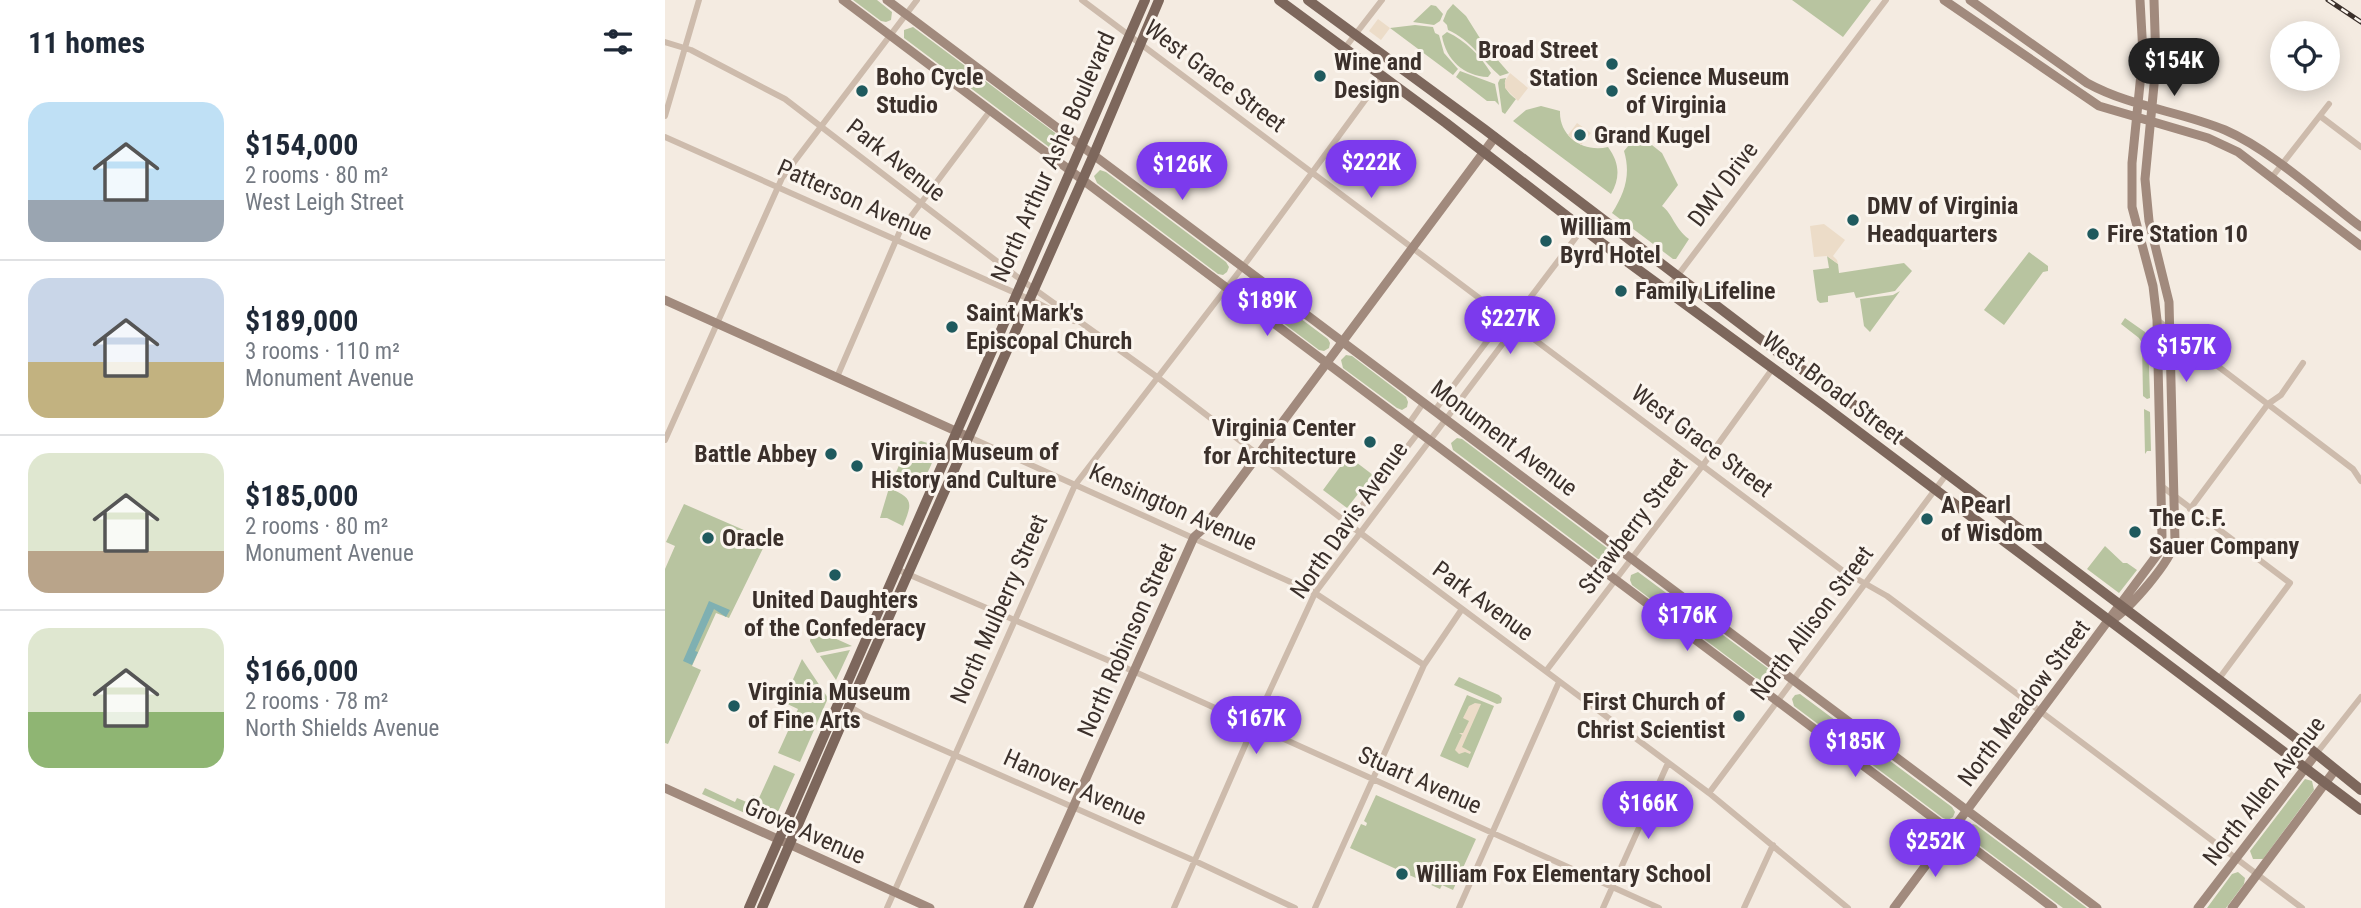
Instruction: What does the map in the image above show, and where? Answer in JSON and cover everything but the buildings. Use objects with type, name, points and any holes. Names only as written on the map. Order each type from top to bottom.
[{"type":"main road","name":"North Arthur Ashe Boulevard","points":[[762,908],[790,845],[896,569],[1145,0]]},
{"type":"main road","name":"North Arthur Ashe Boulevard","points":[[749,908],[778,840],[909,574],[1159,0]]},
{"type":"main road","name":"West Broad Street","points":[[1279,0],[2361,810]]},
{"type":"main road","name":"West Broad Street","points":[[1308,0],[1496,137],[1788,360],[1876,420],[2361,790]]},
{"type":"street","points":[[665,116],[699,0]]},
{"type":"street","name":"Monument Avenue","points":[[843,0],[2053,908]]},
{"type":"street","name":"Monument Avenue","points":[[887,0],[2097,908]]},
{"type":"street","points":[[665,440],[782,178],[917,0]]},
{"type":"street","name":"West Grace Street","points":[[1082,0],[1843,571],[1887,596],[2302,908]]},
{"type":"street","points":[[1344,49],[1382,0]]},
{"type":"street","name":"DMV Drive","points":[[1666,290],[1886,0]]},
{"type":"street","points":[[1944,0],[2086,99],[2111,111],[2225,145],[2272,177],[2361,246]]},
{"type":"street","points":[[1970,0],[2087,83],[2118,99],[2188,116],[2250,143],[2361,227]]},
{"type":"street","name":"North Meadow Street","points":[[2123,608],[2160,551],[2162,536],[2157,320],[2153,286],[2132,207],[2131,163],[2143,54],[2140,0]]},
{"type":"street","name":"North Meadow Street","points":[[1894,908],[2110,622],[2173,549],[2175,497],[2167,288],[2146,202],[2145,179],[2156,64],[2154,0]]},
{"type":"street","name":"Park Avenue","points":[[665,43],[685,48],[785,99],[1022,280],[1032,294],[1091,330],[1157,377],[1348,524],[1709,793],[1848,908]]},
{"type":"street","name":"North Mulberry Street","points":[[887,908],[1075,485],[1243,266],[1382,77]]},
{"type":"street","points":[[2272,177],[2329,104]]},
{"type":"street","points":[[837,377],[900,231],[990,111]]},
{"type":"street","points":[[2320,116],[2361,147]]},
{"type":"street","name":"Patterson Avenue","points":[[665,136],[1016,293],[1032,294]]},
{"type":"street","name":"North Robinson Street","points":[[1028,908],[1194,537],[1203,529],[1496,137]]},
{"type":"street","name":"North Davis Avenue","points":[[1174,908],[1315,593],[1507,338],[1511,323],[1597,215]]},
{"type":"street","name":"Park Avenue","points":[[1032,294],[1091,330]]},
{"type":"street","name":"Kensington Avenue","points":[[665,300],[1315,593],[1425,665]]},
{"type":"street","points":[[2157,320],[2353,470],[2361,481]]},
{"type":"street","name":"North Davis Avenue","points":[[1435,410],[1497,328],[1511,323]]},
{"type":"street","points":[[2190,509],[2267,404],[2280,396],[2303,363]]},
{"type":"street","name":"Strawberry Street","points":[[1546,671],[1703,465],[1773,368]]},
{"type":"street","name":"North Davis Avenue","points":[[1408,425],[1424,402]]},
{"type":"street","name":"North Davis Avenue","points":[[1348,524],[1419,433]]},
{"type":"street","name":"North Allison Street","points":[[1709,793],[1947,475]]},
{"type":"street","points":[[2160,485],[2290,583],[2218,680]]},
{"type":"street","name":"Stuart Avenue","points":[[896,569],[1133,671],[1659,908]]},
{"type":"street","points":[[1315,908],[1425,665],[1462,609]]},
{"type":"street","points":[[1459,908],[1559,682]]},
{"type":"street","name":"North Allen Avenue","points":[[2198,908],[2361,697]]},
{"type":"street","name":"Hanover Avenue","points":[[844,703],[1295,908]]},
{"type":"street","points":[[1603,908],[1668,763]]},
{"type":"street","name":"North Allen Avenue","points":[[2232,908],[2335,770]]},
{"type":"street","name":"Grove Avenue","points":[[665,788],[929,908]]},
{"type":"street","points":[[1744,908],[1773,845]]},
{"type":"green space","points":[[853,0],[877,0],[892,12],[891,20],[881,21]]},
{"type":"green space","points":[[1792,0],[1871,0],[1843,37]]},
{"type":"green space","points":[[1453,4],[1466,16],[1483,43],[1509,73],[1500,76],[1470,45],[1448,30],[1443,21]]},
{"type":"green space","points":[[1431,5],[1436,6],[1443,14],[1440,21],[1434,25],[1413,22]]},
{"type":"green space","points":[[1415,25],[1433,27],[1439,35],[1444,53],[1458,69],[1453,75],[1390,28]]},
{"type":"green space","points":[[913,27],[1066,141],[1067,151],[1057,153],[904,38],[904,30]]},
{"type":"green space","points":[[1447,32],[1477,54],[1491,73],[1488,77],[1471,74],[1457,65],[1444,45],[1442,36]]},
{"type":"green space","points":[[1460,71],[1495,84],[1499,105],[1495,101],[1487,101],[1456,77]]},
{"type":"green space","points":[[1506,78],[1506,87],[1516,99],[1505,114],[1502,112],[1498,83],[1500,79]]},
{"type":"green space","points":[[1541,106],[1560,111],[1564,128],[1575,141],[1590,148],[1608,147],[1615,158],[1617,170],[1611,194],[1513,121],[1526,110]]},
{"type":"green space","points":[[1638,134],[1662,153],[1678,185],[1662,206],[1689,239],[1676,259],[1612,213],[1625,183],[1627,168],[1624,151]]},
{"type":"green space","points":[[1100,170],[1226,262],[1229,267],[1227,272],[1218,274],[1097,183],[1094,176]]},
{"type":"green space","points":[[2029,252],[2048,266],[2048,271],[2043,272],[2004,325],[1984,310]]},
{"type":"green space","points":[[1827,256],[1838,264],[1839,273],[1904,263],[1912,271],[1895,291],[1856,298],[1854,292],[1828,296],[1828,302],[1820,303],[1817,300],[1813,270],[1829,268]]},
{"type":"green space","points":[[1242,280],[1249,280],[1328,339],[1329,348],[1319,350],[1241,291],[1239,286]]},
{"type":"green space","points":[[1900,291],[1870,332],[1864,326],[1860,299],[1893,295]]},
{"type":"green space","points":[[2125,318],[2145,332],[2148,338],[2150,398],[2147,399],[2143,396],[2142,343],[2121,324]]},
{"type":"green space","points":[[1346,355],[1352,356],[1406,397],[1407,407],[1402,410],[1397,408],[1343,368],[1341,360]]},
{"type":"green space","points":[[2144,409],[2150,412],[2151,451],[2145,454]]},
{"type":"green space","points":[[1457,438],[1462,439],[1615,554],[1616,564],[1606,565],[1453,450],[1451,443]]},
{"type":"green space","points":[[921,441],[934,445],[940,443],[925,476],[914,482],[894,477],[907,447]]},
{"type":"green space","points":[[1348,456],[1373,475],[1347,508],[1323,490]]},
{"type":"green space","points":[[889,488],[903,495],[909,502],[903,526],[887,518],[880,518]]},
{"type":"green space","points":[[684,504],[767,540],[729,618],[716,613],[692,666],[701,670],[668,744],[665,743],[665,569],[675,546],[666,542]]},
{"type":"green space","points":[[2105,546],[2123,563],[2137,570],[2119,593],[2087,569]]},
{"type":"green space","points":[[1638,572],[1777,675],[1778,685],[1768,687],[1632,585],[1631,575]]},
{"type":"green space","points":[[812,628],[852,646],[817,653],[810,641]]},
{"type":"green space","points":[[850,650],[836,680],[820,656]]},
{"type":"green space","points":[[802,659],[828,698],[800,762],[778,753],[798,709],[783,702]]},
{"type":"green space","points":[[1459,677],[1499,695],[1502,698],[1501,703],[1497,704],[1454,685]]},
{"type":"green space","points":[[1800,694],[1952,807],[1955,812],[1953,817],[1948,820],[1943,818],[1794,706],[1792,699]]},
{"type":"green space","points":[[1467,695],[1494,706],[1468,768],[1440,756]]},
{"type":"green space","points":[[774,765],[795,774],[772,825],[702,794],[705,788],[735,802],[737,798],[749,803],[753,795],[759,798]]},
{"type":"green space","points":[[2305,779],[2312,781],[2314,790],[2263,859],[2253,859],[2250,851]]},
{"type":"green space","points":[[1376,795],[1476,839],[1453,890],[1442,885],[1440,889],[1350,848],[1361,824],[1366,826],[1364,821]]},
{"type":"green space","points":[[1973,824],[2087,908],[2063,908],[1967,836],[1966,827]]},
{"type":"green space","points":[[2238,872],[2245,878],[2244,884],[2226,908],[2207,908],[2232,874]]},
{"type":"shaded area","points":[[1378,19],[1390,28],[1381,40],[1369,31]]},
{"type":"shaded area","points":[[1510,73],[1528,88],[1518,101],[1505,88],[1505,81]]},
{"type":"shaded area","points":[[1577,123],[1591,133],[1581,145],[1568,135]]},
{"type":"shaded area","points":[[1824,224],[1845,240],[1833,256],[1838,264],[1827,256],[1814,257],[1810,226]]},
{"type":"shaded area","points":[[1481,704],[1462,747],[1471,752],[1459,754],[1455,750],[1462,735],[1459,733],[1463,733],[1469,721],[1463,718],[1469,706]]},
{"type":"water","points":[[709,601],[730,610],[726,617],[714,609],[695,651],[698,652],[692,665],[683,661]]},
{"type":"railway","points":[[2328,0],[2361,22]]},
{"type":"place","name":"Broad Street Station","points":[[1612,64]]},
{"type":"place","name":"Wine and Design","points":[[1320,76]]},
{"type":"place","name":"Boho Cycle Studio","points":[[862,91]]},
{"type":"place","name":"Science Museum of Virginia","points":[[1612,91]]},
{"type":"place","name":"Grand Kugel","points":[[1580,135]]},
{"type":"place","name":"DMV of Virginia Headquarters","points":[[1853,220]]},
{"type":"place","name":"Fire Station 10","points":[[2093,234]]},
{"type":"place","name":"William Byrd Hotel","points":[[1546,241]]},
{"type":"place","name":"Family Lifeline","points":[[1621,291]]},
{"type":"place","name":"Saint Mark's Episcopal Church","points":[[952,327]]},
{"type":"place","name":"Virginia Center for Architecture","points":[[1370,442]]},
{"type":"place","name":"Battle Abbey","points":[[831,454]]},
{"type":"place","name":"Virginia Museum of History and Culture","points":[[857,466]]},
{"type":"place","name":"A Pearl of Wisdom","points":[[1927,519]]},
{"type":"place","name":"The C.F. Sauer Company","points":[[2135,532]]},
{"type":"place","name":"Oracle","points":[[708,538]]},
{"type":"place","name":"United Daughters of the Confederacy","points":[[835,575]]},
{"type":"place","name":"Virginia Museum of Fine Arts","points":[[734,706]]},
{"type":"place","name":"First Church of Christ Scientist","points":[[1739,716]]},
{"type":"place","name":"William Fox Elementary School","points":[[1402,874]]}]
